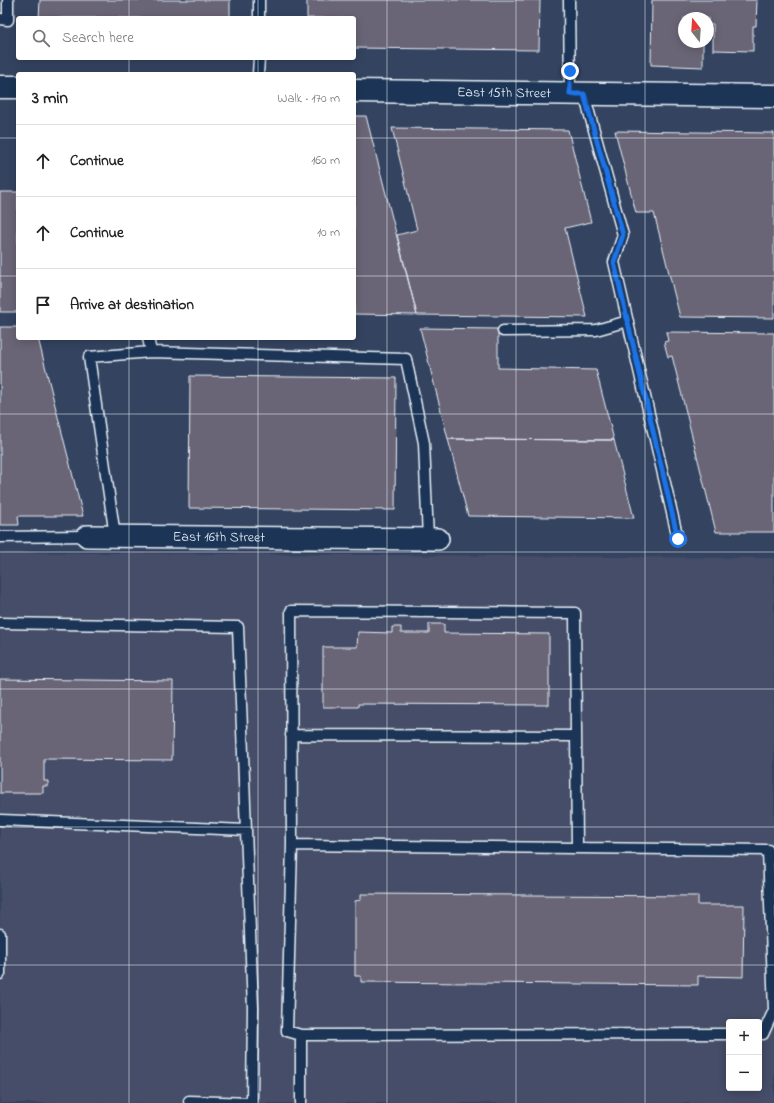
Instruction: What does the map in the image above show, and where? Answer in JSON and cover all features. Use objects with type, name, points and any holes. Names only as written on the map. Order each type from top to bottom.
[{"type":"street","points":[[0,87],[16,87]]},
{"type":"street","name":"East 15th Street","points":[[356,91],[774,96]]},
{"type":"street","name":"East 16th Street","points":[[87,536],[433,539]]},
{"type":"lane","points":[[0,19],[8,20],[8,0]]},
{"type":"lane","points":[[259,0],[259,16]]},
{"type":"lane","points":[[569,0],[577,94],[623,235],[614,262],[678,539]]},
{"type":"lane","points":[[258,60],[258,72]]},
{"type":"lane","points":[[503,331],[596,330],[628,321]]},
{"type":"lane","points":[[149,340],[152,352]]},
{"type":"lane","points":[[115,536],[89,357],[152,352],[406,359],[424,443],[433,539]]},
{"type":"lane","name":"East 16th Street","points":[[0,537],[87,536]]},
{"type":"lane","points":[[576,848],[576,613],[291,611],[292,845],[287,1032],[301,1035],[726,1034]]},
{"type":"lane","points":[[0,623],[238,627],[253,1008],[252,1103],[189,1101]]},
{"type":"lane","points":[[291,735],[576,736]]},
{"type":"lane","points":[[0,820],[246,830]]},
{"type":"lane","points":[[292,845],[768,850],[774,1010],[764,1034],[762,1034]]},
{"type":"lane","points":[[0,934],[0,974]]},
{"type":"lane","points":[[301,1035],[301,1103]]},
{"type":"shaded area","points":[[0,552],[774,558],[774,1103],[0,1103]]},
{"type":"building","points":[[40,0],[230,0],[230,16],[39,16]]},
{"type":"building","points":[[307,0],[540,0],[539,50],[356,48],[356,16],[307,16]]},
{"type":"building","points":[[652,0],[757,0],[756,26],[753,26],[753,51],[713,50],[714,12],[678,12],[678,48],[703,48],[703,67],[651,65]]},
{"type":"building","points":[[356,116],[366,116],[417,315],[356,314]]},
{"type":"building","points":[[392,128],[568,130],[591,222],[565,228],[587,317],[417,315],[397,235],[417,230]]},
{"type":"building","points":[[615,131],[774,133],[774,318],[680,317],[654,213],[636,213]]},
{"type":"building","points":[[0,192],[16,192],[16,312],[0,312]]},
{"type":"building","points":[[0,327],[16,327],[16,340],[39,340],[83,516],[18,516],[19,525],[0,525]]},
{"type":"building","points":[[420,328],[498,329],[498,368],[596,370],[614,440],[448,439]]},
{"type":"building","points":[[666,332],[774,333],[774,532],[716,532],[672,356],[668,357],[664,342],[668,341]]},
{"type":"building","points":[[190,376],[396,378],[395,510],[189,508]]},
{"type":"building","points":[[448,439],[614,440],[634,518],[468,516]]},
{"type":"building","points":[[429,624],[444,624],[444,633],[549,634],[549,705],[358,704],[358,707],[323,707],[323,647],[357,647],[358,632],[392,633],[392,627],[401,627],[401,633],[429,633]]},
{"type":"building","points":[[0,679],[173,681],[172,760],[44,759],[44,781],[48,781],[48,786],[43,786],[43,793],[0,793]]},
{"type":"building","points":[[361,894],[698,896],[698,905],[744,905],[743,977],[698,976],[698,985],[361,982],[361,976],[355,976],[355,901],[361,900]]},
{"type":"route","points":[[570,71],[570,94],[584,94],[623,235],[614,262],[678,539]]}]
